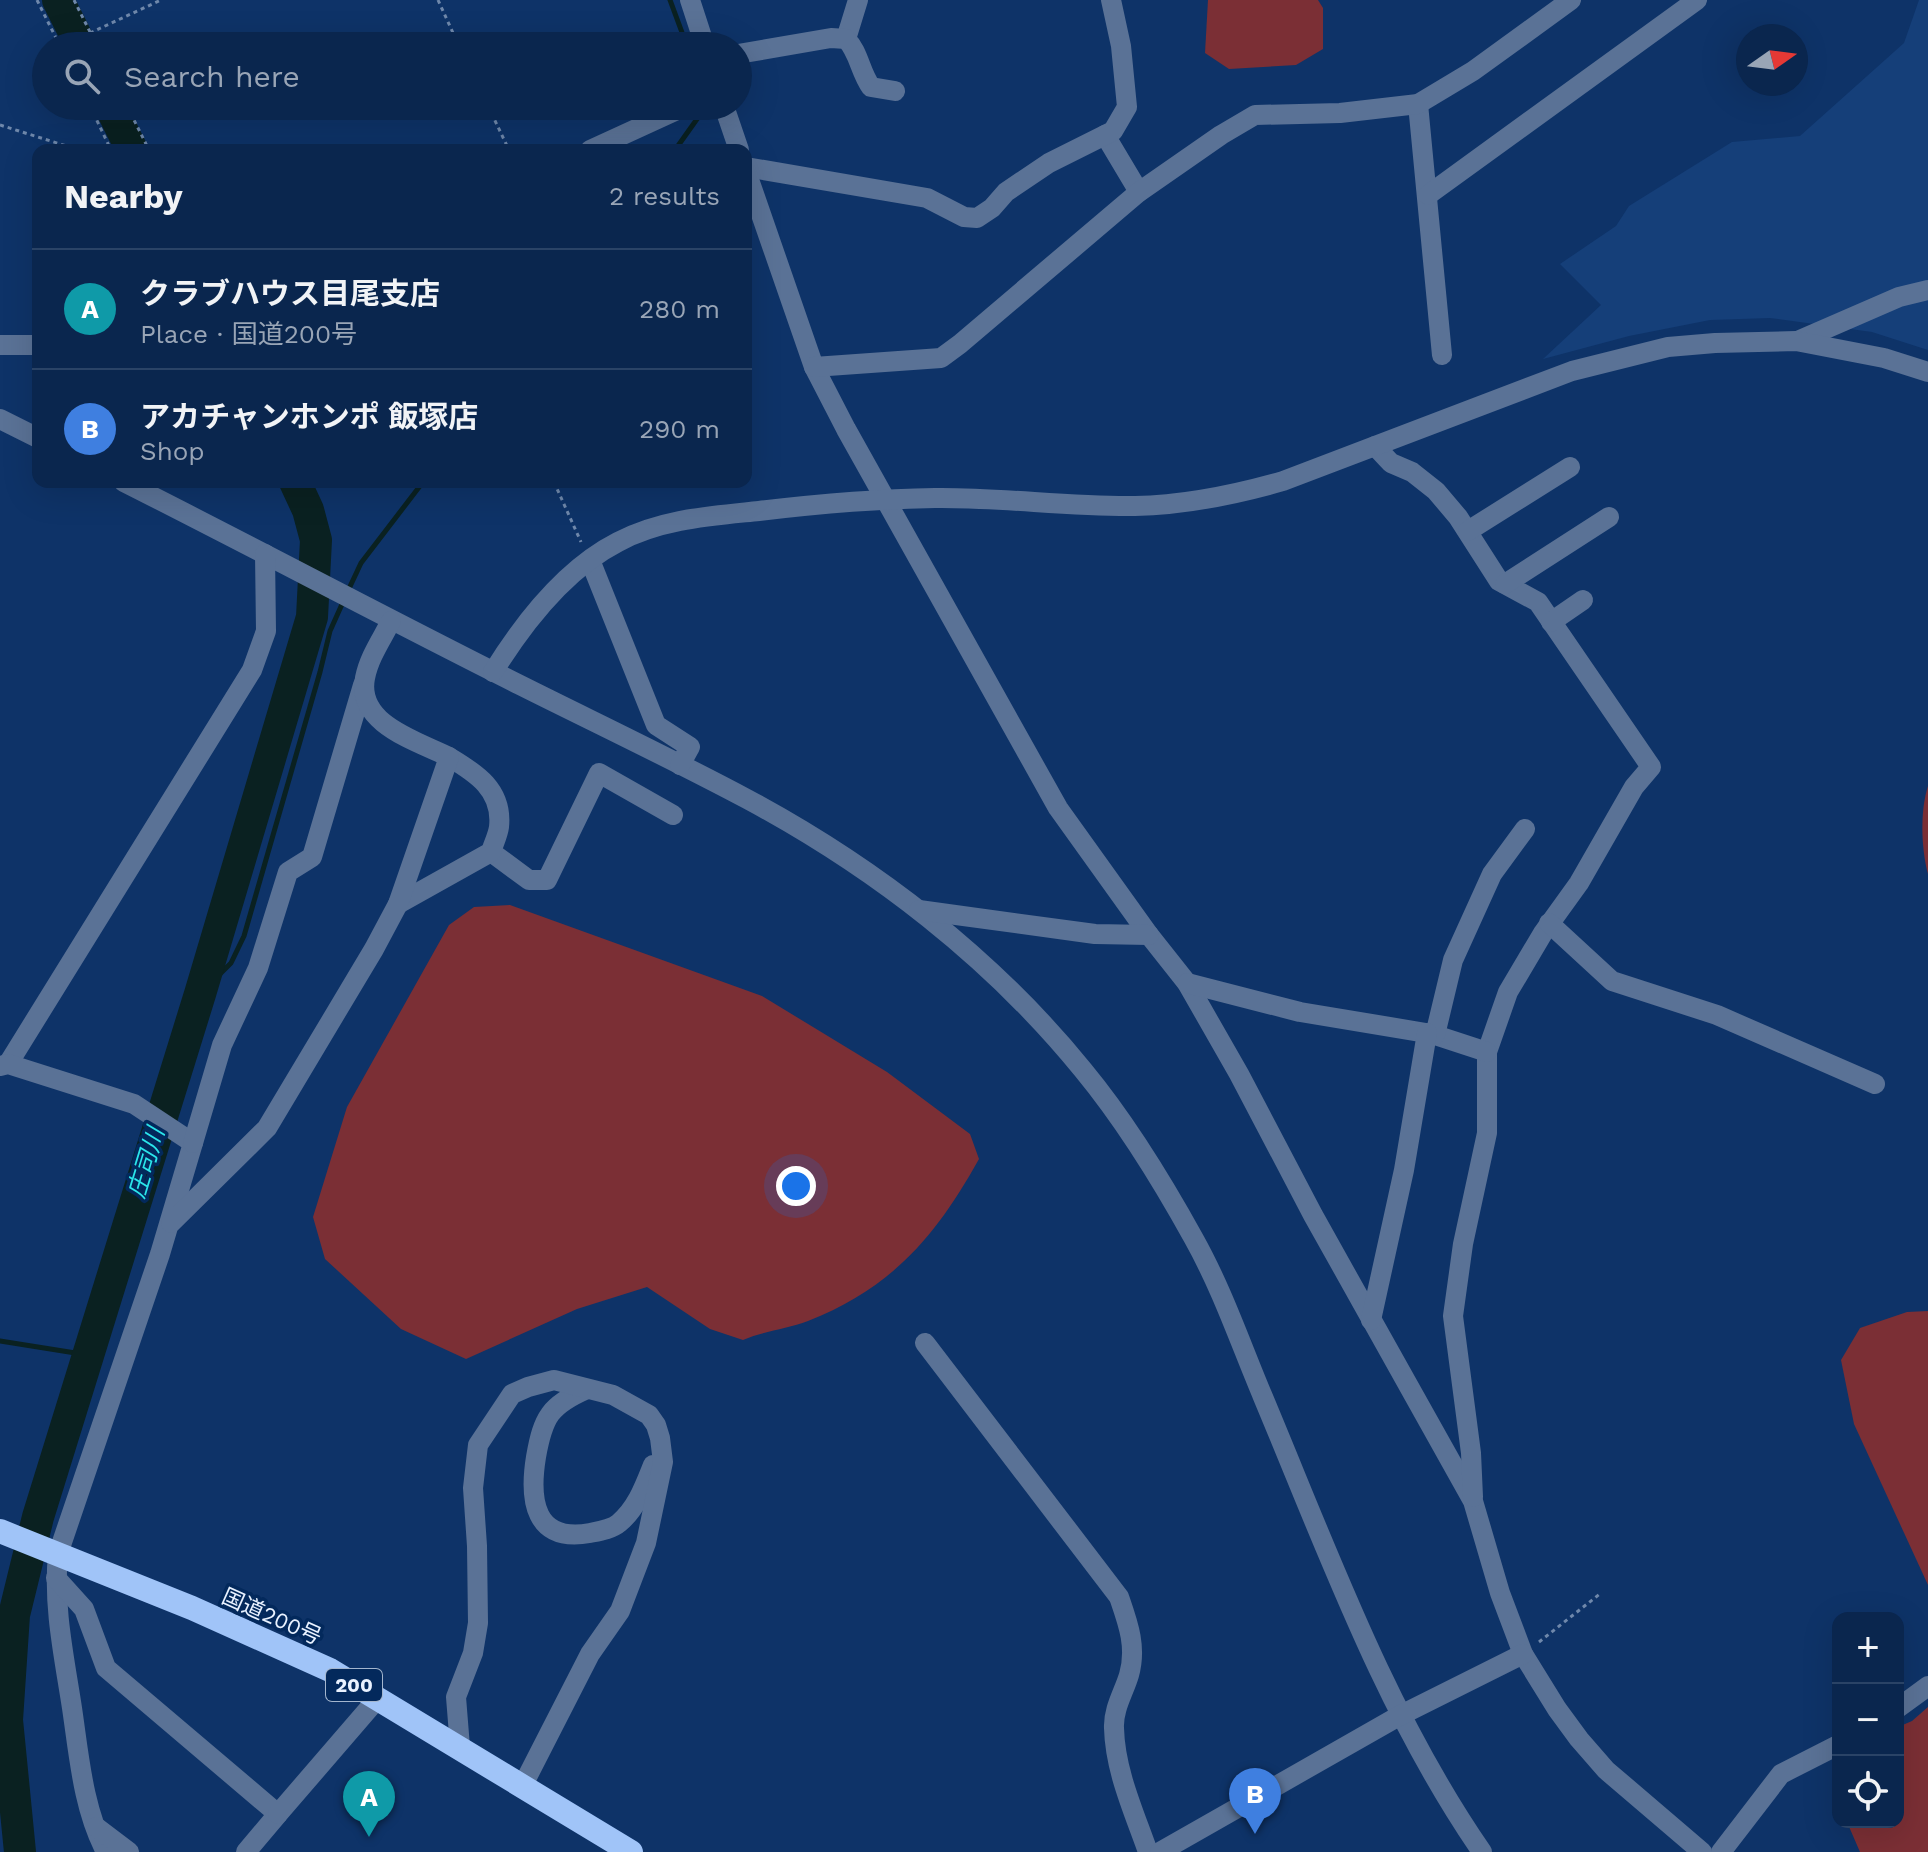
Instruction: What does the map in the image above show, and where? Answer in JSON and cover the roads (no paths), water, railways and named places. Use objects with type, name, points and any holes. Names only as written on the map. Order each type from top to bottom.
[{"type":"highway","name":"国道200号","points":[[0,1531],[57,1566],[192,1608],[330,1670],[631,1852]]},
{"type":"street","points":[[690,0],[700,32]]},
{"type":"street","points":[[846,39],[858,0]]},
{"type":"street","points":[[752,170],[927,198],[964,217],[977,218],[992,208],[1006,192],[1049,163],[1113,131],[1127,107],[1121,46],[1111,0]]},
{"type":"street","points":[[814,367],[941,358],[1139,192],[1255,115],[1340,113],[1418,104],[1473,71],[1571,0]]},
{"type":"street","points":[[1428,195],[1693,1]]},
{"type":"street","points":[[752,52],[831,38],[846,39],[853,46],[871,87],[895,91]]},
{"type":"street","points":[[1418,104],[1442,355]]},
{"type":"street","points":[[603,144],[655,120]]},
{"type":"street","points":[[729,120],[737,144]]},
{"type":"street","points":[[1105,135],[1139,192]]},
{"type":"street","points":[[752,186],[814,367],[1058,808],[1187,983],[1473,1501],[1500,1593],[1523,1654],[1571,1729],[1606,1770],[1702,1852]]},
{"type":"street","points":[[1796,341],[1899,297],[1928,290]]},
{"type":"street","points":[[493,672],[543,603],[590,560],[618,542],[686,519],[793,507],[934,498],[1135,506],[1193,502],[1239,494],[1283,481],[1526,387],[1613,359],[1668,347],[1796,341],[1884,358],[1928,372]]},
{"type":"street","points":[[0,345],[32,345]]},
{"type":"street","points":[[0,419],[32,435]]},
{"type":"street","points":[[1375,446],[1391,463],[1412,472],[1436,491],[1468,531],[1499,581],[1538,602],[1651,767],[1634,787],[1579,883],[1549,923],[1508,992],[1487,1052],[1487,1133],[1463,1244],[1453,1316],[1471,1453],[1473,1501]]},
{"type":"street","points":[[1468,531],[1514,505],[1570,467]]},
{"type":"street","points":[[136,488],[391,621],[749,800],[815,839],[918,909],[997,975],[1084,1071],[1126,1128],[1197,1244],[1399,1716],[1446,1800],[1482,1852]]},
{"type":"street","points":[[1505,584],[1609,517]]},
{"type":"street","points":[[188,1140],[134,1104],[4,1065],[252,670],[266,631],[265,554]]},
{"type":"street","points":[[590,560],[656,725],[690,747],[680,765]]},
{"type":"street","points":[[1551,622],[1583,600]]},
{"type":"street","points":[[106,1852],[84,1787],[58,1618],[57,1566],[160,1254],[188,1140],[222,1045],[258,968],[288,872],[312,857],[364,680],[373,654],[391,621]]},
{"type":"street","points":[[364,680],[373,714],[390,728],[481,775],[494,798],[499,827],[491,852],[398,904]]},
{"type":"street","points":[[168,1226],[267,1128],[398,904],[449,757]]},
{"type":"street","points":[[491,852],[529,880],[547,880],[599,773],[673,815]]},
{"type":"street","points":[[1371,1320],[1431,1034],[1453,960],[1492,874],[1525,829]]},
{"type":"street","points":[[918,909],[1095,934],[1149,935]]},
{"type":"street","points":[[1549,923],[1612,981],[1717,1015],[1875,1084]]},
{"type":"street","points":[[1187,983],[1300,1012],[1431,1034],[1487,1052]]},
{"type":"street","points":[[925,1343],[1119,1597],[1133,1645],[1130,1673],[1116,1711],[1114,1726],[1121,1774],[1148,1852]]},
{"type":"street","points":[[460,1747],[456,1697],[473,1653],[478,1623],[473,1488],[478,1445],[512,1394],[554,1380],[613,1395],[649,1415],[656,1425],[663,1462],[646,1543],[620,1611],[590,1654],[523,1785]]},
{"type":"street","points":[[587,1389],[562,1399],[549,1412],[542,1430],[532,1495],[539,1514],[548,1526],[562,1533],[579,1535],[618,1524],[640,1497],[660,1446]]},
{"type":"street","points":[[57,1566],[84,1609],[106,1668],[278,1814]]},
{"type":"street","points":[[1160,1852],[1399,1716],[1523,1654]]},
{"type":"street","points":[[1904,1704],[1928,1686]]},
{"type":"street","points":[[246,1852],[378,1698]]},
{"type":"street","points":[[1721,1852],[1781,1774],[1832,1748]]},
{"type":"street","points":[[96,1827],[129,1852]]},
{"type":"waterway","name":"庄司川","points":[[58,0],[74,32]]},
{"type":"waterway","points":[[670,0],[682,32]]},
{"type":"waterway","name":"庄司川","points":[[117,120],[129,144]]},
{"type":"waterway","points":[[679,144],[696,120]]},
{"type":"waterway","name":"庄司川","points":[[20,1852],[7,1720],[14,1615],[38,1517],[200,994],[312,617],[316,540],[298,488]]},
{"type":"waterway","points":[[347,593],[361,563],[418,488]]},
{"type":"waterway","points":[[200,994],[231,963],[244,936],[330,631],[343,602]]},
{"type":"waterway","points":[[0,1341],[88,1355]]},
{"type":"place","name":"アカチャンホンポ 飯塚店","points":[[1255,1834]]},
{"type":"place","name":"クラブハウス目尾支店","points":[[369,1837]]}]
